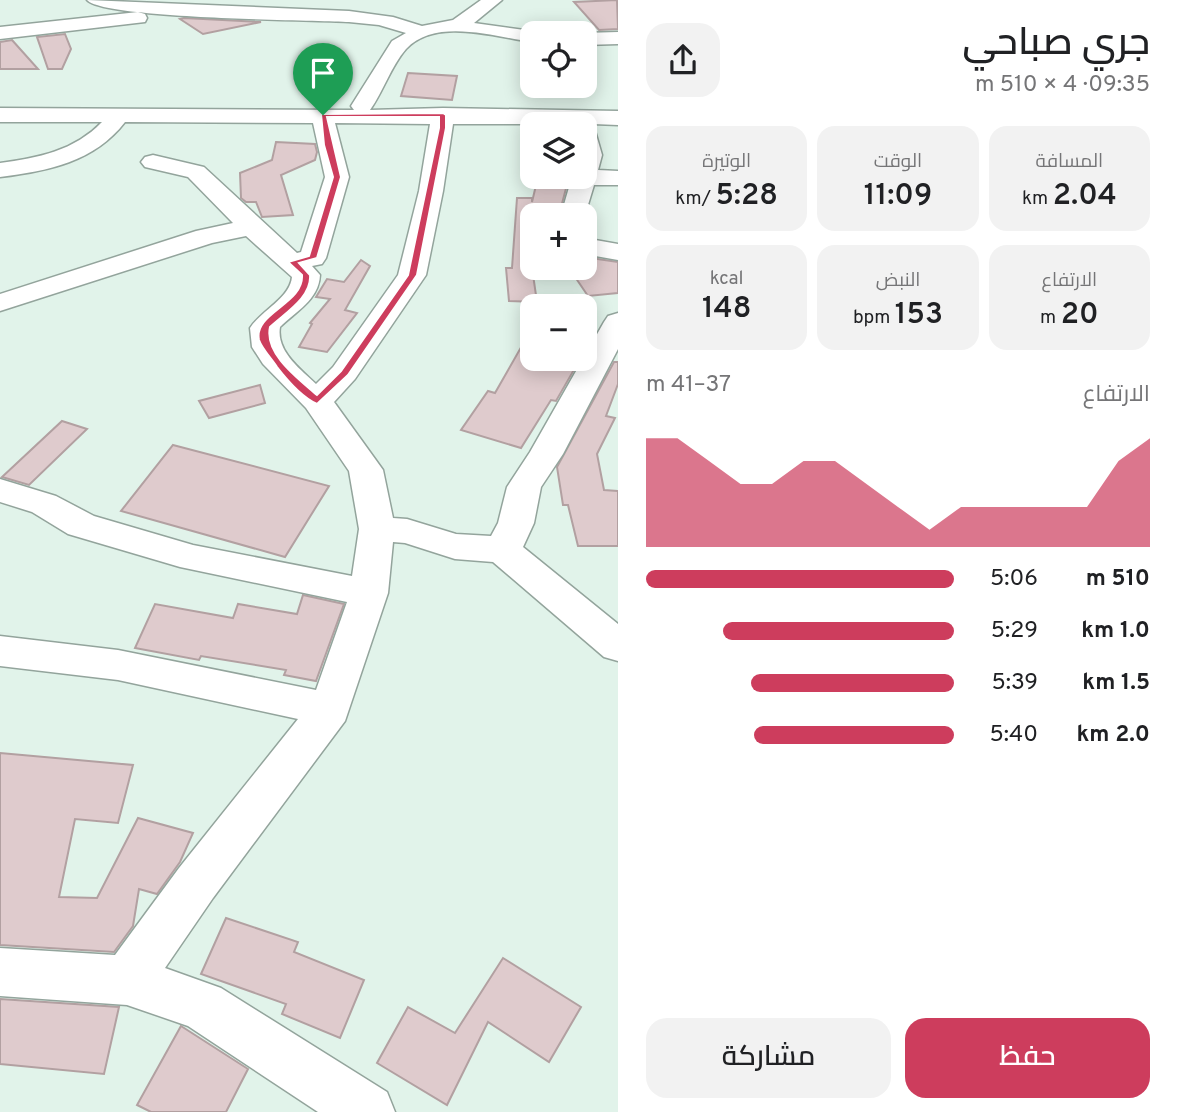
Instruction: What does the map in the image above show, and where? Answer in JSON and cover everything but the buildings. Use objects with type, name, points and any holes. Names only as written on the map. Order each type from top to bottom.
[{"type":"street","points":[[96,0],[169,8],[350,16],[401,23],[421,32]]},
{"type":"street","points":[[457,26],[493,0]]},
{"type":"street","points":[[0,33],[146,18]]},
{"type":"street","points":[[362,106],[399,45],[421,32],[443,26],[457,26],[520,34]]},
{"type":"street","points":[[597,39],[618,38]]},
{"type":"street","points":[[0,106],[278,110],[323,115],[443,115],[520,119]]},
{"type":"street","points":[[0,115],[119,115],[362,106],[618,108]]},
{"type":"street","points":[[0,170],[37,166],[62,159],[109,130],[119,115]]},
{"type":"street","points":[[293,262],[313,258],[337,177],[323,115]]},
{"type":"street","points":[[317,401],[344,373],[412,275],[431,191],[443,115]]},
{"type":"street","points":[[597,121],[618,118]]},
{"type":"street","points":[[127,980],[196,883],[330,709],[369,593],[377,529],[366,470],[317,401],[288,375],[264,342],[265,326],[299,296],[307,284],[306,275],[251,227],[196,172],[153,162]]},
{"type":"street","points":[[597,177],[618,178]]},
{"type":"street","points":[[0,303],[205,237],[251,227]]},
{"type":"street","points":[[597,248],[618,252]]},
{"type":"street","points":[[503,550],[516,523],[524,487],[618,322]]},
{"type":"street","points":[[0,490],[44,504],[81,524],[193,558],[369,593]]},
{"type":"street","points":[[377,529],[407,531],[455,545],[503,550],[618,646]]},
{"type":"street","points":[[0,651],[118,665],[330,709]]},
{"type":"street","points":[[0,972],[127,980],[204,1006],[367,1112]]},
{"type":"route","points":[[323,115],[443,115],[431,191],[412,275],[344,373],[317,401],[288,375],[264,342],[264,334],[265,326],[299,296],[307,284],[306,275],[293,262],[313,258],[337,177],[323,115]]}]
